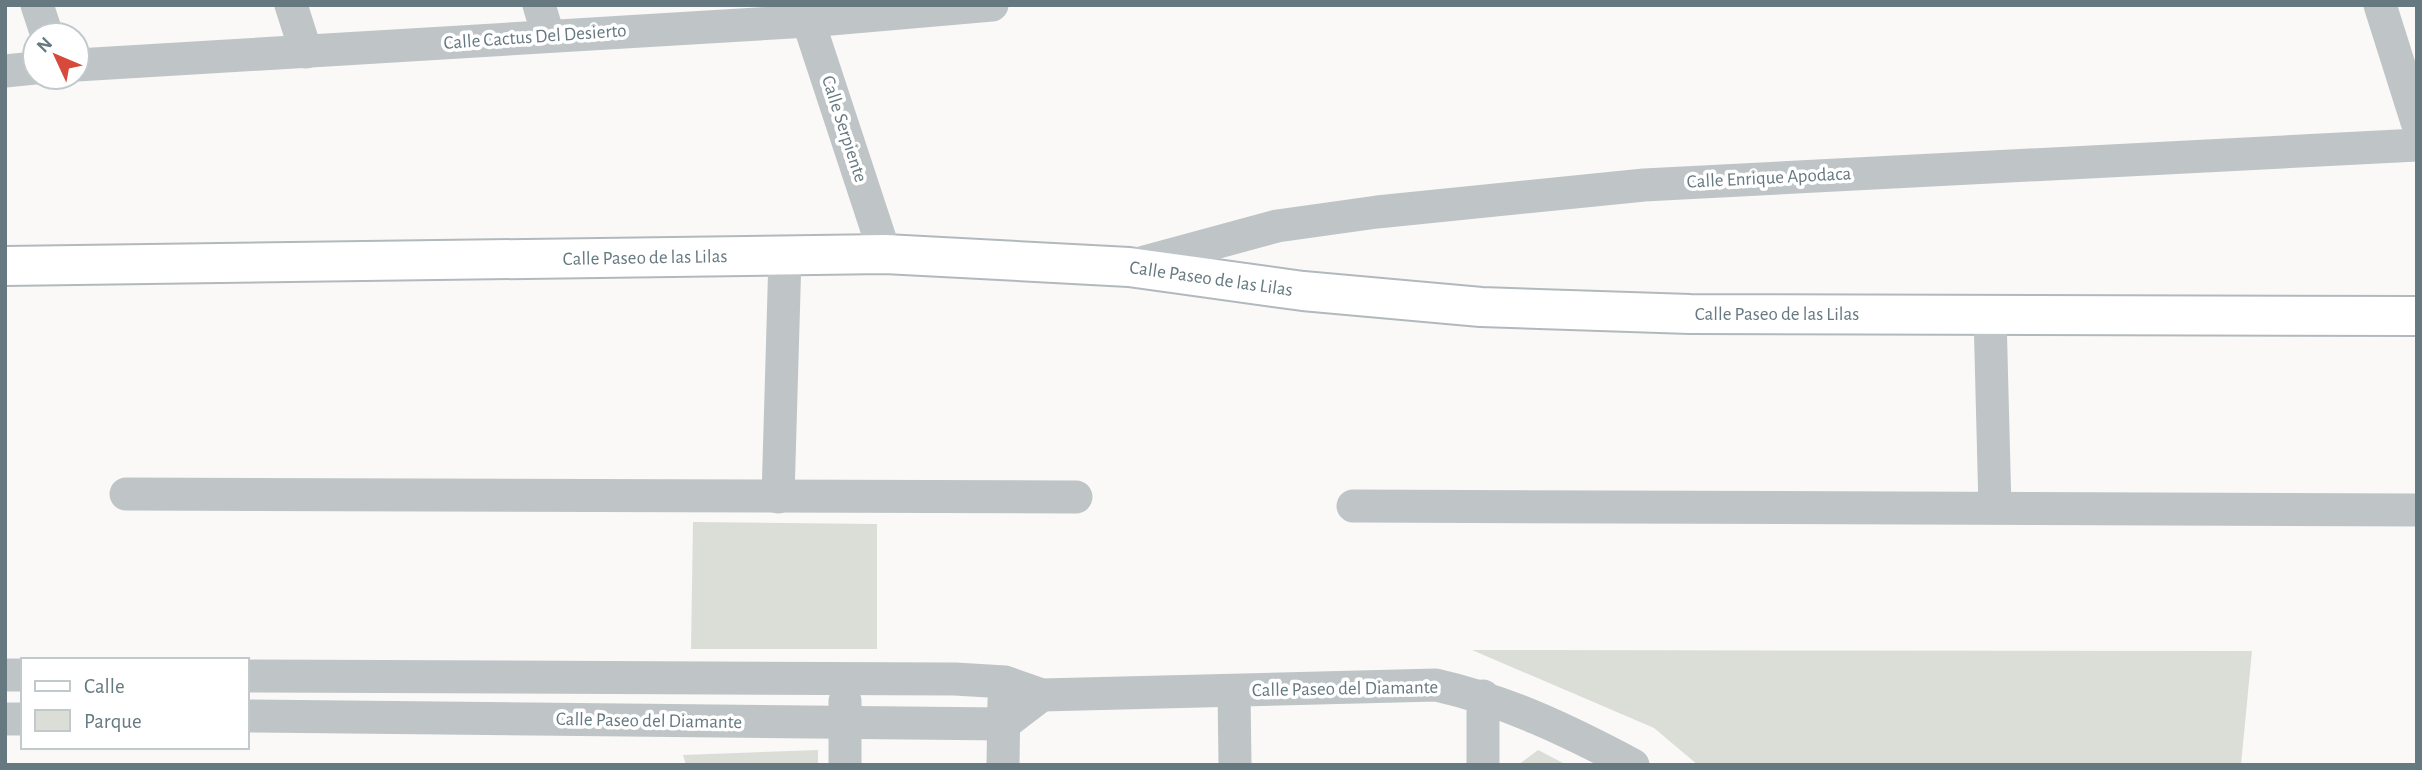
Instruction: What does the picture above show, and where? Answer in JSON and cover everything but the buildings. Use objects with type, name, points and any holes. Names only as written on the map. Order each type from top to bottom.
[{"type":"street","points":[[291,5],[306,52]]},
{"type":"street","name":"Calle Cactus Del Desierto","points":[[91,64],[306,52],[543,20],[992,5]]},
{"type":"street","points":[[2380,5],[2417,122]]},
{"type":"street","name":"Calle Serpiente","points":[[805,13],[885,254]]},
{"type":"street","name":"Calle Enrique Apodaca","points":[[1129,267],[1277,226],[1377,212],[1644,185],[2417,145]]},
{"type":"street","name":"Calle Paseo de las Lilas","points":[[5,266],[885,254],[1129,267],[1303,291],[1481,307],[1690,314],[2417,316]]},
{"type":"street","points":[[778,497],[785,257]]},
{"type":"street","points":[[1990,315],[1995,508]]},
{"type":"street","points":[[126,494],[1076,497]]},
{"type":"street","points":[[1353,506],[2417,510]]},
{"type":"street","name":"Calle Paseo del Diamante","points":[[248,676],[844,678],[1005,682],[1042,695],[1436,685],[1483,696],[1558,726],[1633,765]]},
{"type":"street","points":[[639,678],[639,721]]},
{"type":"street","points":[[844,678],[845,765]]},
{"type":"street","points":[[1003,765],[1005,682]]},
{"type":"street","points":[[1234,691],[1235,765]]},
{"type":"street","points":[[1004,724],[1042,695]]},
{"type":"street","points":[[1483,696],[1483,765]]},
{"type":"street","name":"Calle Paseo del Diamante","points":[[248,716],[1004,724]]},
{"type":"green space","points":[[693,522],[877,524],[877,649],[691,649]]},
{"type":"green space","points":[[1472,650],[2252,651],[2241,765],[1698,765],[1654,728]]},
{"type":"green space","points":[[818,750],[818,765],[686,765],[683,755]]},
{"type":"green space","points":[[1538,750],[1567,765],[1518,765]]}]
